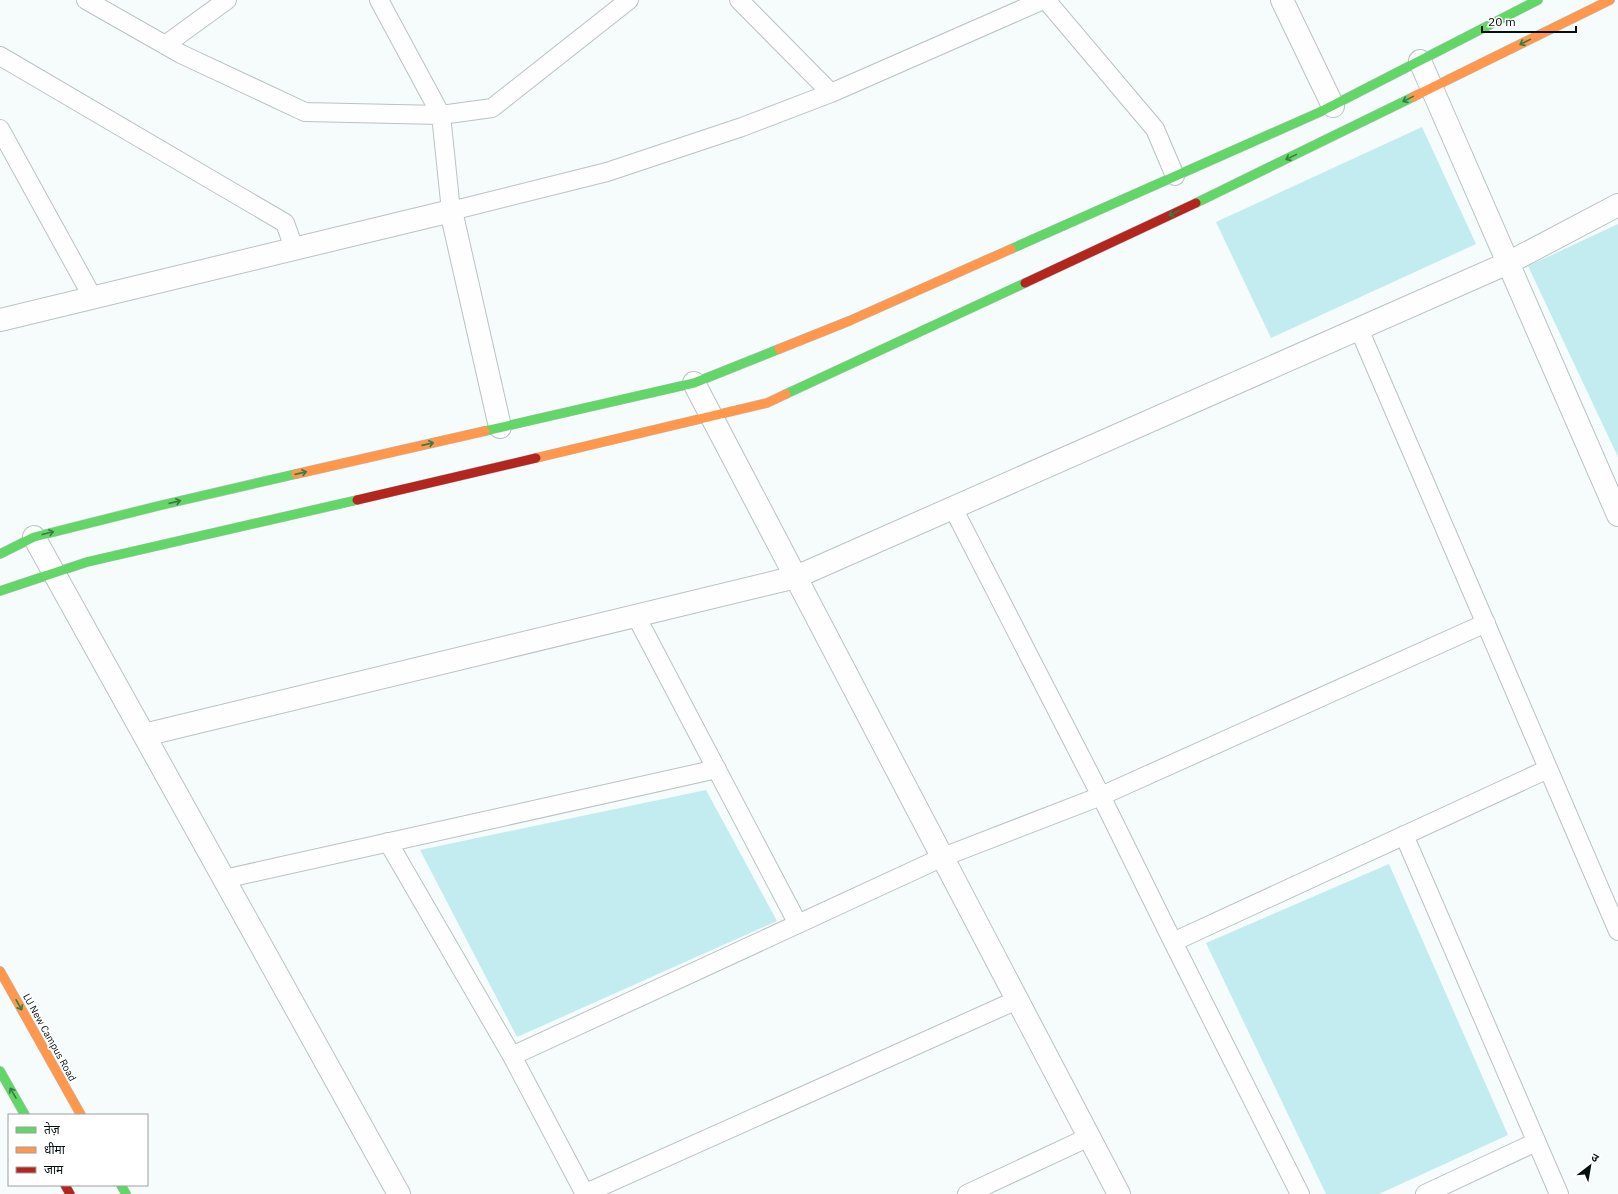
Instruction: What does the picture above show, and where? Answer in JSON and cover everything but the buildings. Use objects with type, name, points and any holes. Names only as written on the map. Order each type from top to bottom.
[{"type":"street","points":[[1282,0],[1333,106]]},
{"type":"street","points":[[0,554],[34,537],[162,505],[694,383],[849,321],[1333,106],[1538,0]]},
{"type":"street","points":[[0,591],[87,562],[623,438],[767,402],[1209,197],[1610,0]]},
{"type":"street","points":[[1420,61],[1618,515]]},
{"type":"street","points":[[144,735],[796,577],[1508,263],[1618,205]]},
{"type":"street","points":[[0,320],[451,211],[500,427]]},
{"type":"street","points":[[694,383],[1119,1194]]},
{"type":"street","points":[[34,537],[399,1194]]},
{"type":"street","name":"LU New Campus Road","points":[[0,971],[80,1114]]},
{"type":"street","points":[[0,1071],[24,1114]]},
{"type":"lane","points":[[86,0],[181,54],[305,112],[440,115],[492,108],[630,0]]},
{"type":"lane","points":[[164,45],[227,0]]},
{"type":"lane","points":[[379,0],[440,115],[451,211],[607,172],[742,127],[831,93],[1044,0],[1155,129],[1175,176]]},
{"type":"lane","points":[[739,0],[831,93]]},
{"type":"lane","points":[[0,56],[285,223],[294,248]]},
{"type":"lane","points":[[0,129],[92,298]]},
{"type":"lane","points":[[1359,329],[1618,931]]},
{"type":"lane","points":[[953,508],[1101,796],[1300,1194]]},
{"type":"lane","points":[[636,616],[798,924]]},
{"type":"lane","points":[[512,1056],[942,857],[1101,796],[1486,623]]},
{"type":"lane","points":[[224,879],[716,769]]},
{"type":"lane","points":[[1173,942],[1548,769]]},
{"type":"lane","points":[[1404,835],[1559,1194]]},
{"type":"lane","points":[[388,842],[512,1056],[585,1194],[1017,1000]]},
{"type":"lane","points":[[967,1194],[1089,1137]]},
{"type":"lane","points":[[1425,1194],[1536,1142]]},
{"type":"shaded area","points":[[1422,127],[1476,244],[1271,338],[1216,222]]},
{"type":"shaded area","points":[[1618,224],[1618,457],[1528,266]]},
{"type":"shaded area","points":[[706,790],[777,921],[517,1037],[420,850]]},
{"type":"shaded area","points":[[1389,864],[1508,1135],[1379,1194],[1326,1194],[1206,943]]},
{"type":"traffic: fast","points":[[1011,249],[1320,112],[1538,0]]},
{"type":"traffic: fast","points":[[1196,203],[1413,97]]},
{"type":"traffic: fast","points":[[786,394],[1025,283]]},
{"type":"traffic: fast","points":[[485,431],[694,383],[779,349]]},
{"type":"traffic: fast","points":[[0,554],[34,537],[296,474]]},
{"type":"traffic: fast","points":[[0,591],[87,562],[357,500]]},
{"type":"traffic: fast","points":[[0,1071],[24,1114]]},
{"type":"traffic: fast","points":[[122,1186],[126,1194]]},
{"type":"traffic: slow","points":[[1413,97],[1610,0]]},
{"type":"traffic: slow","points":[[779,349],[849,321],[1011,249]]},
{"type":"traffic: slow","points":[[536,458],[767,403],[786,394]]},
{"type":"traffic: slow","points":[[296,474],[485,431]]},
{"type":"traffic: slow","points":[[0,971],[80,1114]]},
{"type":"traffic: jam","points":[[1025,283],[1196,203]]},
{"type":"traffic: jam","points":[[357,500],[536,458]]},
{"type":"traffic: jam","points":[[66,1186],[70,1194]]}]
